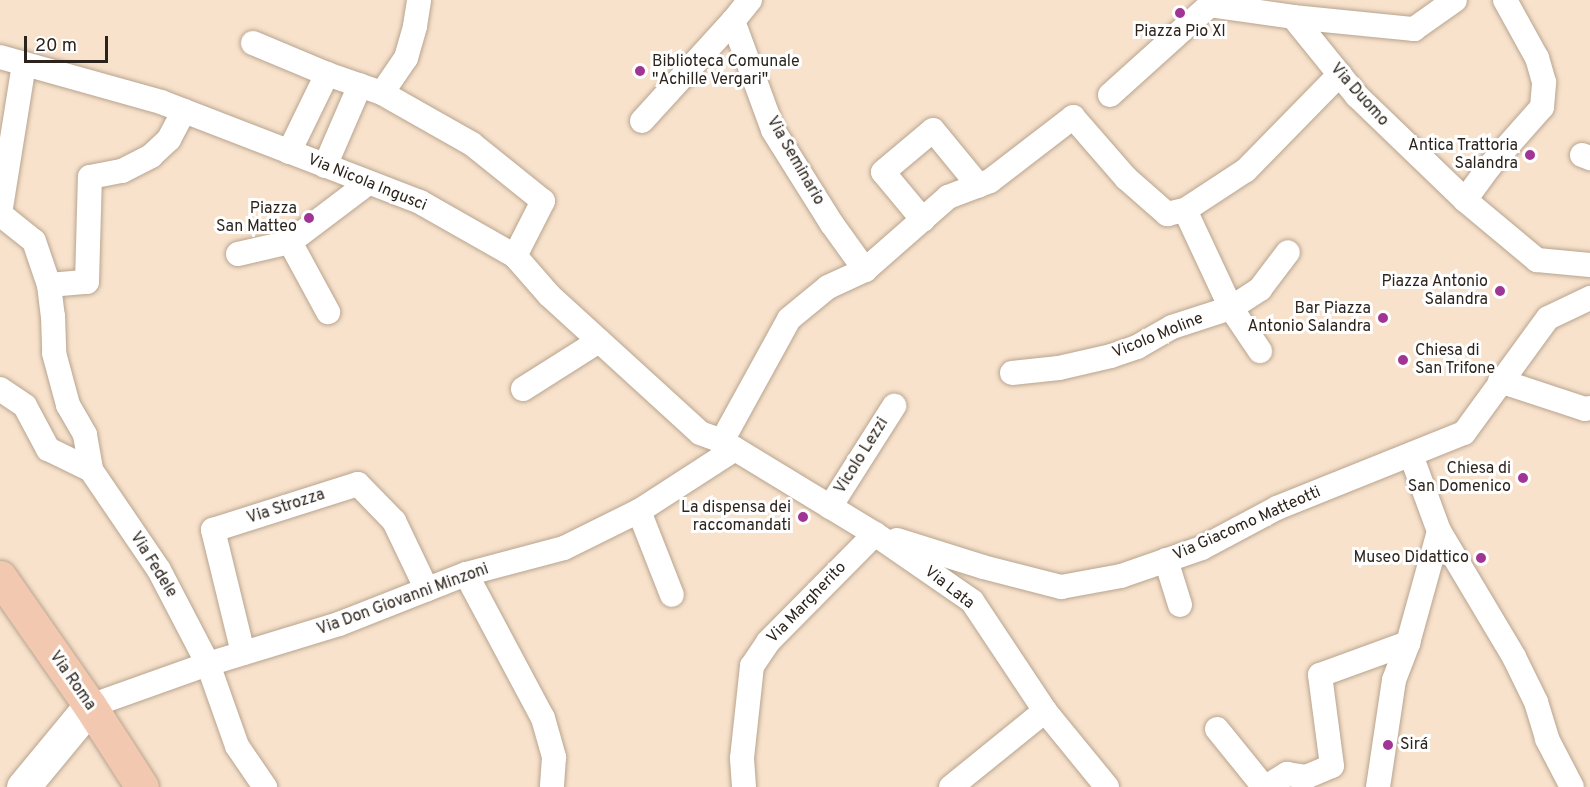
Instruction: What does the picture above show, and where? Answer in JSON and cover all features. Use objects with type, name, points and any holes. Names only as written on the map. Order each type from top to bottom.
[{"type":"main road","name":"Via Roma","points":[[0,577],[90,706],[142,787]]},
{"type":"main road","points":[[23,787],[90,706]]},
{"type":"street","points":[[325,166],[371,89],[406,58],[416,26],[419,0]]},
{"type":"street","points":[[642,122],[750,0]]},
{"type":"street","points":[[1110,95],[1208,2],[1293,17],[1414,29],[1455,0]]},
{"type":"street","points":[[1505,0],[1537,58],[1544,82],[1542,107],[1468,196],[1537,260],[1590,265]]},
{"type":"street","name":"Via Duomo","points":[[1293,17],[1357,96],[1430,169],[1468,196]]},
{"type":"street","name":"Via Seminario","points":[[733,21],[773,130],[832,224],[865,270]]},
{"type":"street","points":[[253,43],[327,74],[371,89],[472,144],[543,201],[515,256]]},
{"type":"street","name":"Via Nicola Ingusci","points":[[0,57],[161,102],[420,202],[515,256],[549,294],[599,342],[700,433],[728,445]]},
{"type":"street","points":[[24,64],[0,214],[34,241],[49,285],[54,353],[68,405],[85,435],[91,470]]},
{"type":"street","points":[[289,152],[327,74]]},
{"type":"street","points":[[728,445],[789,319],[828,287],[865,270],[948,197],[985,183],[1073,117],[1126,178],[1167,214],[1185,210],[1246,170],[1340,75]]},
{"type":"street","points":[[49,285],[87,282],[90,177],[122,171],[151,156],[169,139],[184,111]]},
{"type":"street","points":[[923,219],[883,172],[933,130],[985,183]]},
{"type":"street","points":[[238,254],[290,243],[368,183]]},
{"type":"street","points":[[1185,210],[1231,308],[1260,351]]},
{"type":"street","points":[[290,243],[328,312]]},
{"type":"street","name":"Vicolo Moline","points":[[1012,373],[1059,368],[1111,356],[1137,347],[1172,327],[1231,308],[1260,289],[1288,252]]},
{"type":"street","points":[[1589,408],[1507,373],[1548,318],[1590,298]]},
{"type":"street","points":[[523,389],[599,342]]},
{"type":"street","name":"Via Giacomo Matteotti","points":[[875,534],[983,567],[1060,587],[1121,576],[1202,548],[1277,508],[1464,433],[1507,373]]},
{"type":"street","points":[[0,389],[25,406],[48,449],[91,470]]},
{"type":"street","name":"Vicolo Lezzi","points":[[830,507],[894,406]]},
{"type":"street","name":"Via Lata","points":[[728,445],[875,534],[972,601],[1045,711],[1107,787]]},
{"type":"street","name":"Via Don Giovanni Minzoni","points":[[90,706],[208,663],[339,624],[466,574],[564,548],[639,511],[728,445]]},
{"type":"street","points":[[1411,455],[1439,531],[1514,657],[1536,702],[1547,739],[1572,787]]},
{"type":"street","name":"Via Fedele","points":[[91,470],[159,570],[208,663],[237,746],[265,787]]},
{"type":"street","name":"Via Strozza","points":[[243,653],[213,530],[358,484],[394,521],[427,590]]},
{"type":"street","points":[[639,511],[672,595]]},
{"type":"street","points":[[1378,787],[1394,680],[1407,644],[1439,531]]},
{"type":"street","name":"Via Margherito","points":[[744,787],[742,758],[752,666],[768,642],[875,534]]},
{"type":"street","points":[[1166,560],[1180,605]]},
{"type":"street","points":[[466,574],[543,718],[554,757],[552,787]]},
{"type":"street","points":[[1217,729],[1265,787],[1287,774],[1309,782],[1332,766],[1320,675],[1407,644]]},
{"type":"street","points":[[951,787],[1045,711]]},
{"type":"place","name":"Piazza Pio XI","points":[[1180,13]]},
{"type":"place","name":"Biblioteca Comunale \"Achille Vergari\"","points":[[640,71]]},
{"type":"place","name":"Antica Trattoria Salandra","points":[[1530,155]]},
{"type":"place","name":"Piazza San Matteo","points":[[309,218]]},
{"type":"place","name":"Piazza Antonio Salandra","points":[[1500,291]]},
{"type":"place","name":"Bar Piazza Antonio Salandra","points":[[1383,318]]},
{"type":"place","name":"Chiesa di San Trifone","points":[[1403,360]]},
{"type":"place","name":"Chiesa di San Domenico","points":[[1523,478]]},
{"type":"place","name":"La dispensa dei raccomandati","points":[[803,517]]},
{"type":"place","name":"Museo Didattico","points":[[1481,558]]},
{"type":"place","name":"Sirá","points":[[1388,745]]}]
